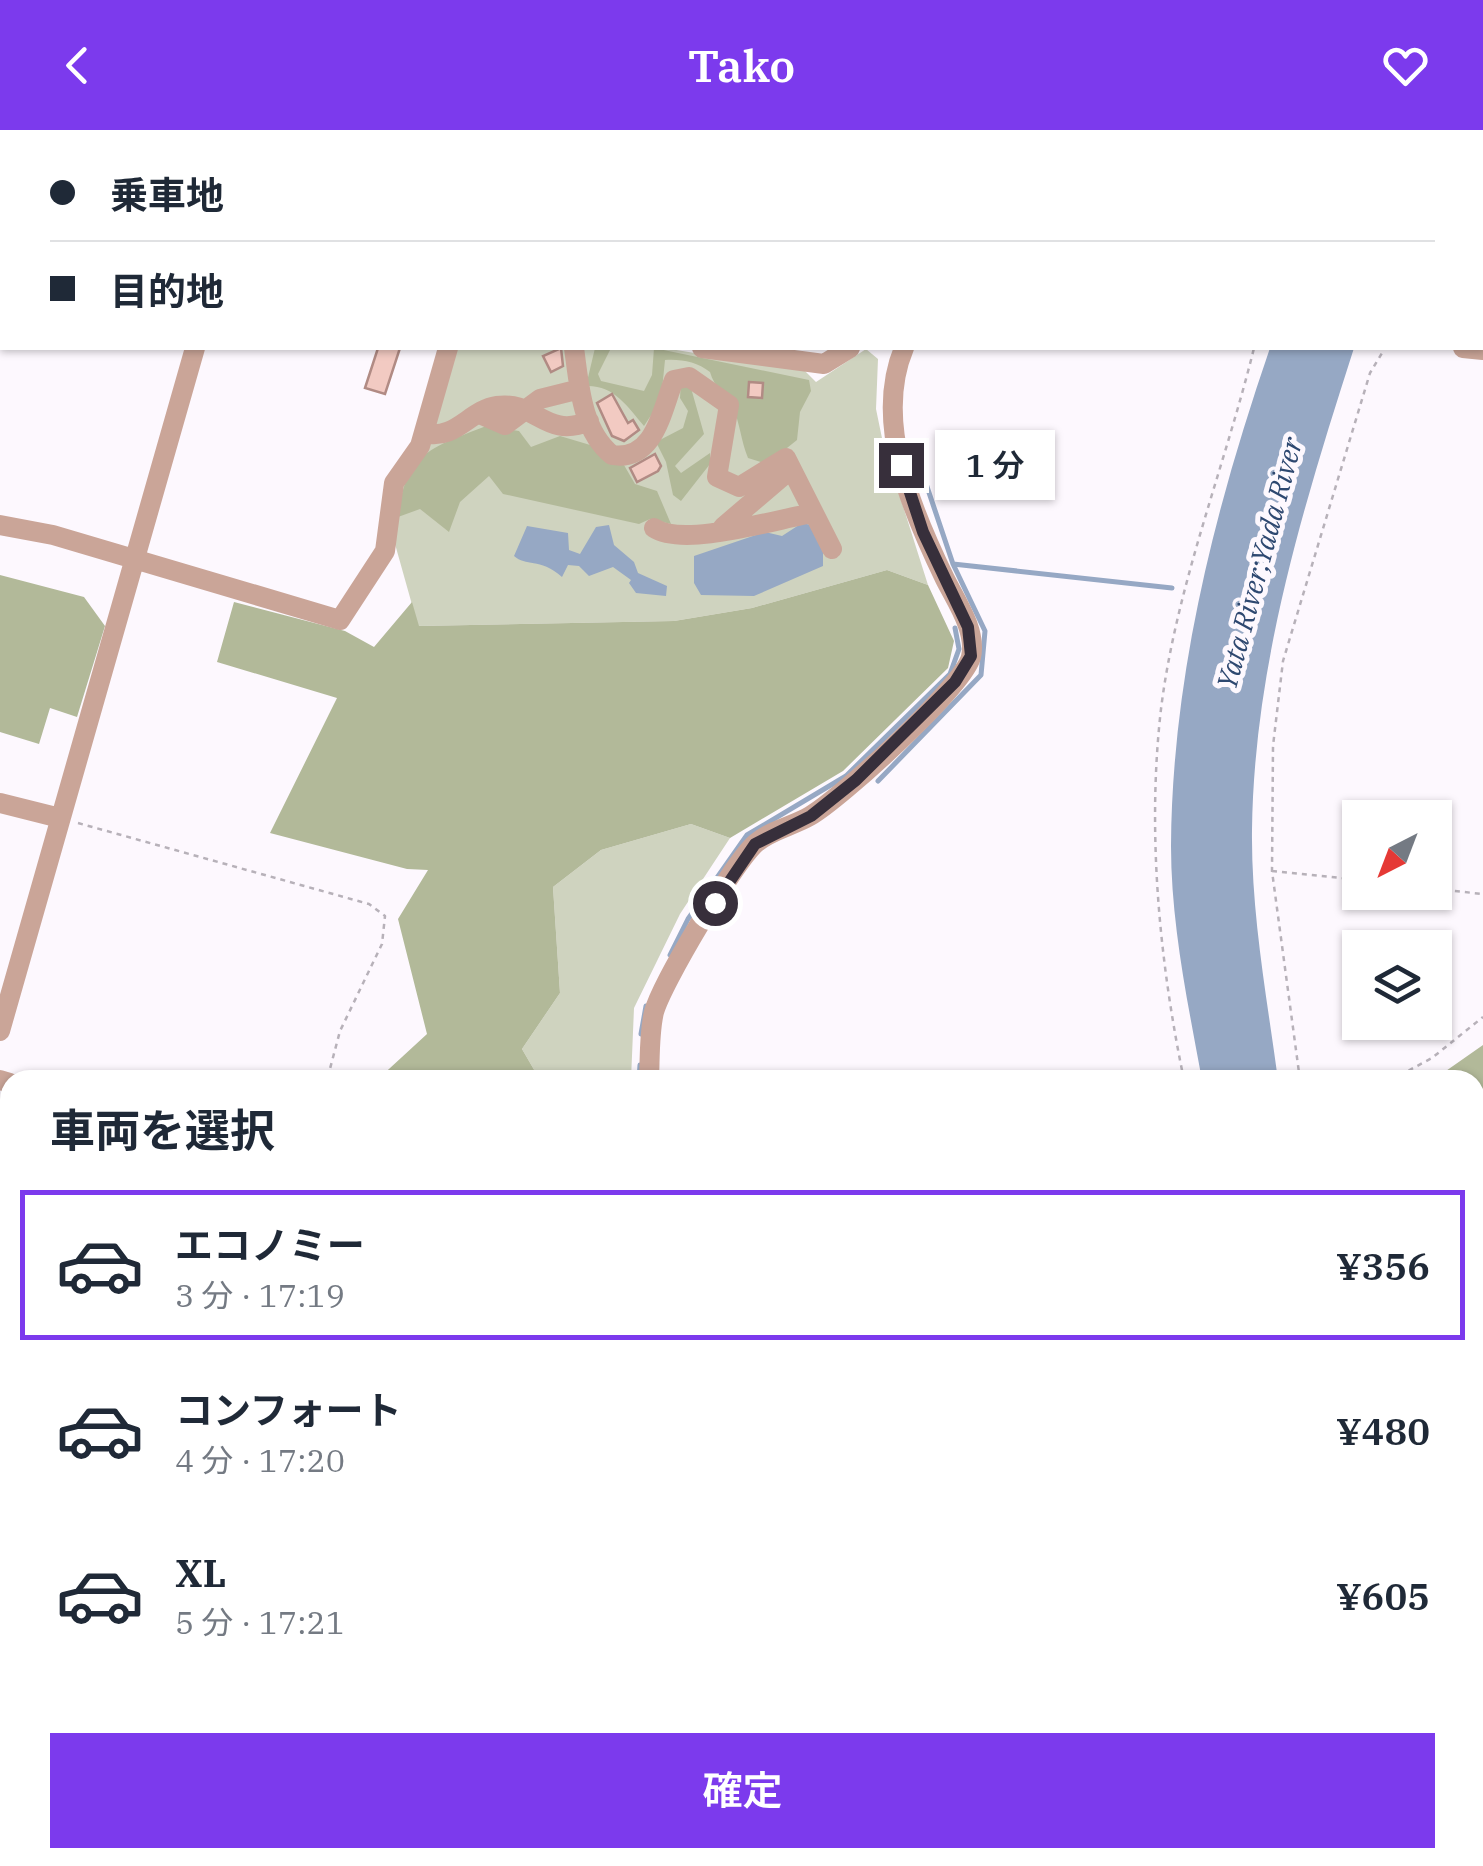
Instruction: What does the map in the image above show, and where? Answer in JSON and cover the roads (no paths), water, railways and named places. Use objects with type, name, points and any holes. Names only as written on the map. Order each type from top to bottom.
[{"type":"street","points":[[0,1031],[194,350]]},
{"type":"street","points":[[0,525],[134,558],[340,620],[385,551],[394,484],[424,433],[447,350]]},
{"type":"street","points":[[574,350],[589,420],[597,440],[612,454],[631,452],[654,437],[674,380],[689,377],[730,405],[717,477],[739,487],[786,458],[832,548]]},
{"type":"street","points":[[717,350],[824,364],[847,350]]},
{"type":"street","points":[[650,1070],[659,1002],[715,903],[755,844],[811,816],[856,780],[955,682],[971,656],[968,627],[923,532],[901,465],[892,407],[896,370],[903,350]]},
{"type":"street","points":[[525,410],[551,394],[580,389]]},
{"type":"street","points":[[424,433],[445,434],[493,406],[525,410],[555,426],[570,428],[589,420]]},
{"type":"street","points":[[719,530],[790,470]]},
{"type":"street","points":[[654,528],[676,536],[813,513]]},
{"type":"street","points":[[0,803],[60,818]]},
{"type":"water","name":"Yata River;Yada River","points":[[1269,350],[1353,350],[1285,585],[1255,768],[1254,893],[1277,1070],[1200,1070],[1174,905],[1173,782],[1200,593]]},
{"type":"water","points":[[802,523],[811,525],[823,552],[823,566],[754,596],[701,595],[694,583],[694,556],[765,532],[782,536]]},
{"type":"water","points":[[609,525],[614,545],[634,562],[638,573],[667,586],[666,596],[636,593],[631,580],[613,567],[589,576],[579,566],[568,565],[562,577],[514,556],[527,526],[568,533],[569,550],[580,554],[596,527]]},
{"type":"waterway","points":[[878,781],[981,675],[985,631],[953,564],[913,445]]},
{"type":"waterway","points":[[953,564],[1172,588]]},
{"type":"waterway","points":[[670,955],[688,919],[747,835],[846,776],[950,674],[959,649],[955,628]]},
{"type":"waterway","points":[[641,1034],[646,1006]]},
{"type":"waterway","points":[[640,1065],[640,1070]]}]
